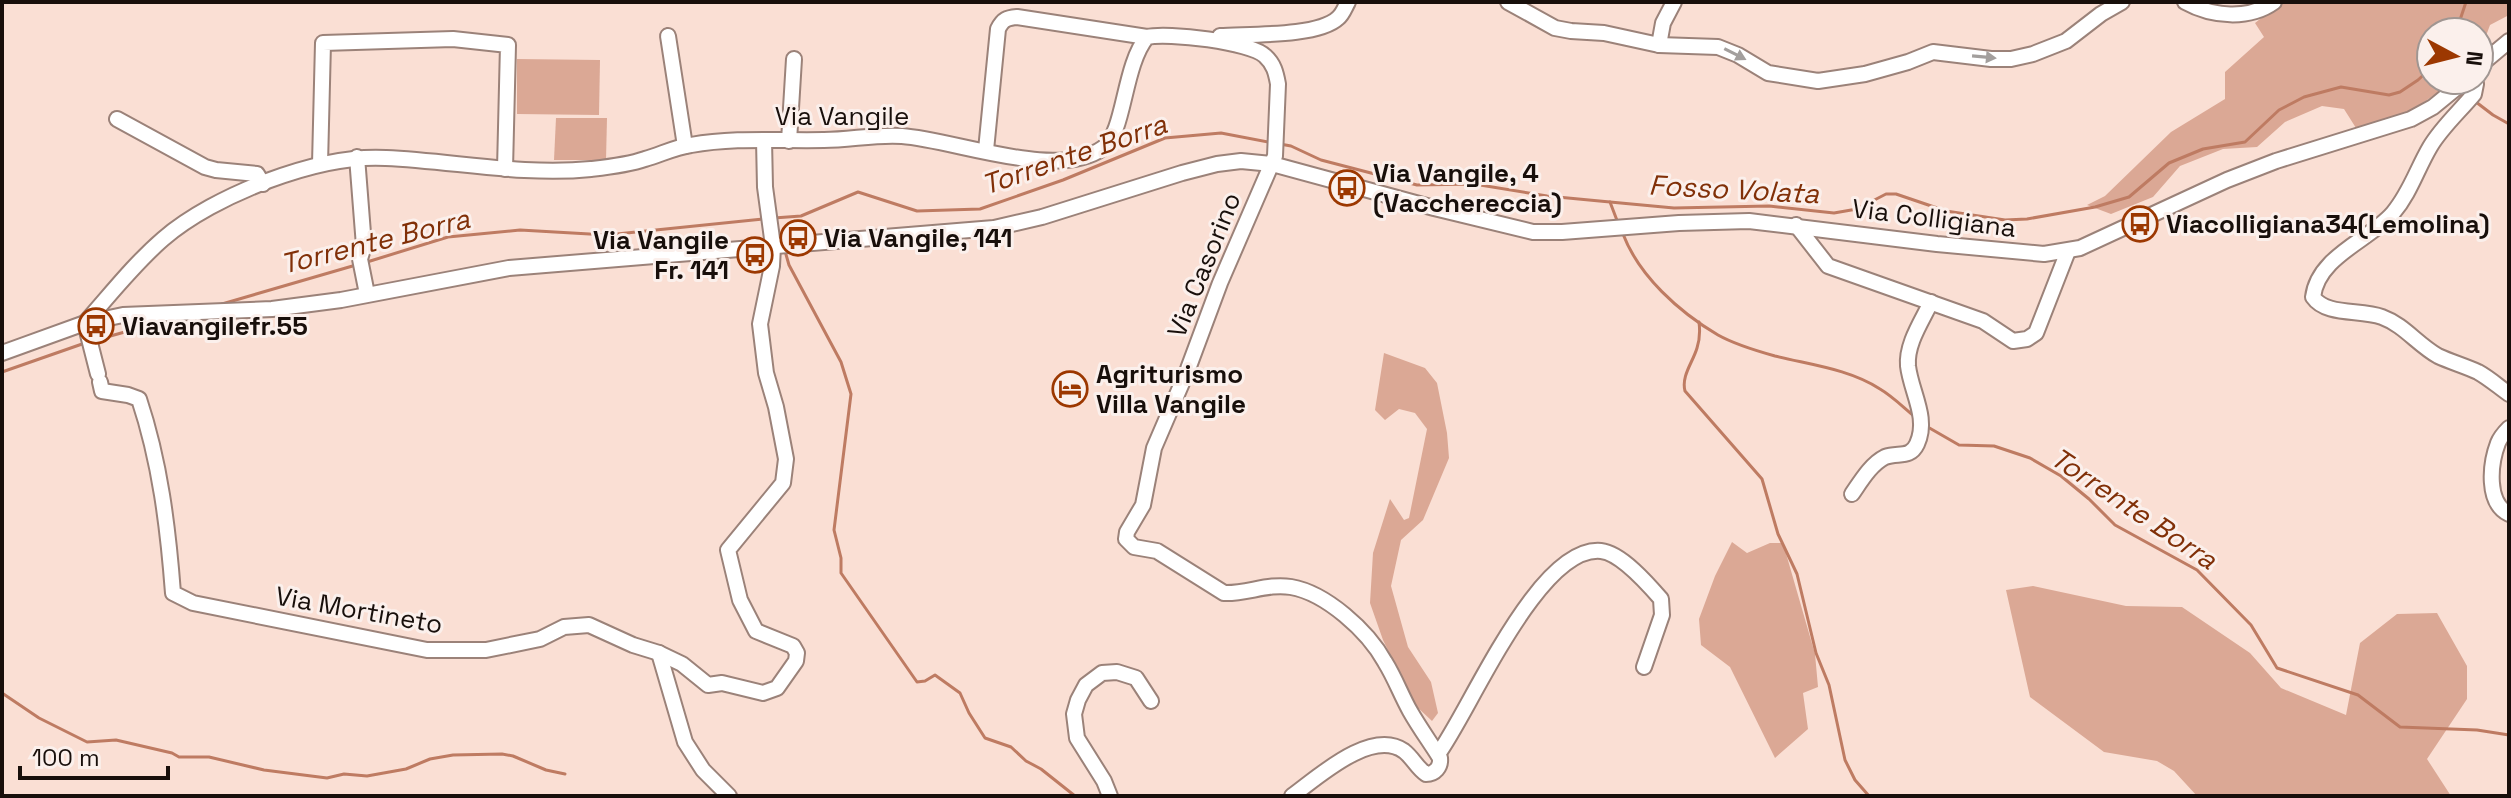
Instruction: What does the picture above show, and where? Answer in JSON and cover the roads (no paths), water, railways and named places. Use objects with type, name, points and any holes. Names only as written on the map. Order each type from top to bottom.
[{"type":"street","points":[[1196,38],[1300,33],[1330,24],[1340,17],[1348,2]]},
{"type":"street","points":[[1508,2],[1555,28],[1604,33],[1659,45],[1718,47],[1768,73],[1802,80],[1830,81],[1908,62],[1933,52],[1991,59],[2033,54],[2066,41],[2122,2]]},
{"type":"street","points":[[1659,45],[1663,23],[1674,2]]},
{"type":"street","points":[[2185,2],[2208,12],[2241,15],[2261,11],[2274,2]]},
{"type":"street","points":[[986,150],[998,29],[1006,18],[1017,17],[1147,37],[1196,38],[1255,49],[1264,54],[1272,64],[1278,84],[1274,160]]},
{"type":"street","points":[[668,36],[685,146]]},
{"type":"street","name":"Via Vangile","points":[[85,323],[152,250],[176,229],[216,205],[263,184],[320,164],[357,157],[505,169],[595,168],[633,163],[685,146],[719,141],[905,136],[1026,160],[1051,161],[1087,155],[1102,150],[1110,142],[1116,130],[1128,78],[1140,46],[1147,37]]},
{"type":"street","points":[[320,164],[323,43],[453,39],[508,45],[505,169]]},
{"type":"street","points":[[789,141],[794,59]]},
{"type":"street","name":"Via Colligiana","points":[[1274,160],[1519,230],[1543,232],[1728,220],[2044,254],[2068,251],[2092,243],[2227,180],[2276,161],[2411,119],[2447,96]]},
{"type":"street","points":[[2472,96],[2431,145],[2393,214],[2332,262],[2314,287],[2313,297],[2318,304],[2333,310],[2355,310],[2400,325],[2436,355],[2479,373],[2509,394]]},
{"type":"street","points":[[117,119],[192,162],[216,170],[257,174],[263,184]]},
{"type":"street","name":"Via Mortineto","points":[[85,323],[102,391],[139,399],[152,438],[168,530],[173,593],[193,603],[427,650],[486,650],[540,639],[576,624],[589,625],[682,664],[708,685],[722,683],[763,693],[777,688],[796,661],[797,653],[793,646],[756,631],[740,600],[728,550],[783,483],[786,459],[766,373],[760,324],[773,246],[765,187],[764,140]]},
{"type":"street","points":[[357,157],[364,246],[361,265],[367,294]]},
{"type":"street","name":"Via Vangile","points":[[2,353],[85,323],[120,316],[272,309],[341,300],[509,268],[994,228],[1042,217],[1217,164],[1274,160]]},
{"type":"street","name":"Via Casorino","points":[[1274,160],[1220,283],[1154,448],[1143,505],[1126,539],[1134,547],[1157,551],[1224,593],[1236,594],[1279,585],[1294,587],[1342,612],[1385,660],[1407,706],[1438,754]]},
{"type":"street","points":[[1796,225],[1828,266],[1983,321],[2013,341],[2027,339],[2036,333],[2068,251]]},
{"type":"street","points":[[108,298],[120,316]]},
{"type":"street","points":[[1852,494],[1874,465],[1886,457],[1908,455],[1916,447],[1922,431],[1921,415],[1907,363],[1911,344],[1931,302]]},
{"type":"street","points":[[2509,428],[2498,441],[2492,471],[2497,503],[2501,510],[2509,514]]},
{"type":"street","points":[[1292,796],[1358,750],[1384,746],[1396,748],[1426,774],[1435,773],[1441,762],[1438,754],[1496,651],[1559,568],[1581,553],[1599,550],[1615,555],[1661,599],[1662,615],[1644,667]]},
{"type":"street","points":[[659,653],[685,742],[703,770],[729,796]]},
{"type":"street","points":[[1110,796],[1077,738],[1074,714],[1078,700],[1086,685],[1102,673],[1117,672],[1136,678],[1151,701]]},
{"type":"waterway","name":"Fosso Volata","points":[[2461,16],[2466,2]]},
{"type":"waterway","name":"Fosso Volata","points":[[1610,202],[1674,208],[1769,206],[1834,213],[1857,209],[1886,194],[1896,194],[1946,211],[2005,220],[2027,219],[2095,207],[2129,197],[2169,163],[2203,149],[2245,142],[2279,110],[2304,97],[2341,87],[2389,95],[2415,82]]},
{"type":"waterway","points":[[2476,102],[2509,124]]},
{"type":"waterway","name":"Torrente Borra","points":[[774,218],[801,216],[858,192],[917,211],[980,209],[1063,180],[1165,138],[1221,133],[1273,143]]},
{"type":"waterway","name":"Torrente Borra","points":[[1280,144],[1321,160],[1417,185],[1474,184],[1610,202],[1618,223]]},
{"type":"waterway","name":"Torrente Borra","points":[[367,262],[448,237],[520,230],[607,235],[763,219]]},
{"type":"waterway","points":[[776,224],[781,240]]},
{"type":"waterway","name":"Torrente Borra","points":[[1623,234],[1639,264],[1662,292],[1718,335],[1761,352],[1856,377],[1884,392],[1914,416]]},
{"type":"waterway","points":[[785,251],[789,265],[841,362],[851,394],[834,530],[841,558],[841,573],[917,682],[935,675],[960,693],[985,738],[1011,747],[1075,796]]},
{"type":"waterway","name":"Torrente Borra","points":[[222,304],[356,265]]},
{"type":"waterway","name":"Torrente Borra","points":[[96,340],[168,320]]},
{"type":"waterway","points":[[1699,322],[1699,341],[1686,374],[1685,391],[1762,479],[1778,534],[1797,574],[1816,653],[1829,685],[1845,760],[1855,780],[1869,796]]},
{"type":"waterway","name":"Torrente Borra","points":[[2,372],[85,343]]},
{"type":"waterway","name":"Torrente Borra","points":[[1926,426],[1959,445],[1994,446],[2030,458],[2061,476],[2115,525],[2197,570],[2251,625],[2277,668],[2358,695],[2400,727],[2477,730],[2509,735]]},
{"type":"waterway","points":[[2,693],[39,718],[87,742],[116,740],[179,757],[209,757],[264,770],[327,778],[344,774],[367,776],[406,769],[430,759],[453,755],[502,754],[565,774]]},
{"type":"place","name":"Via Vangile, 4 (Vacchereccia)","points":[[1347,188]]},
{"type":"place","name":"Viacolligiana34(Lemolina)","points":[[2140,224]]},
{"type":"place","name":"Via Vangile, 141","points":[[798,238]]},
{"type":"place","name":"Via Vangile Fr. 141","points":[[755,255]]},
{"type":"place","name":"Viavangilefr.55","points":[[96,326]]},
{"type":"place","name":"Agriturismo Villa Vangile","points":[[1070,389]]}]
